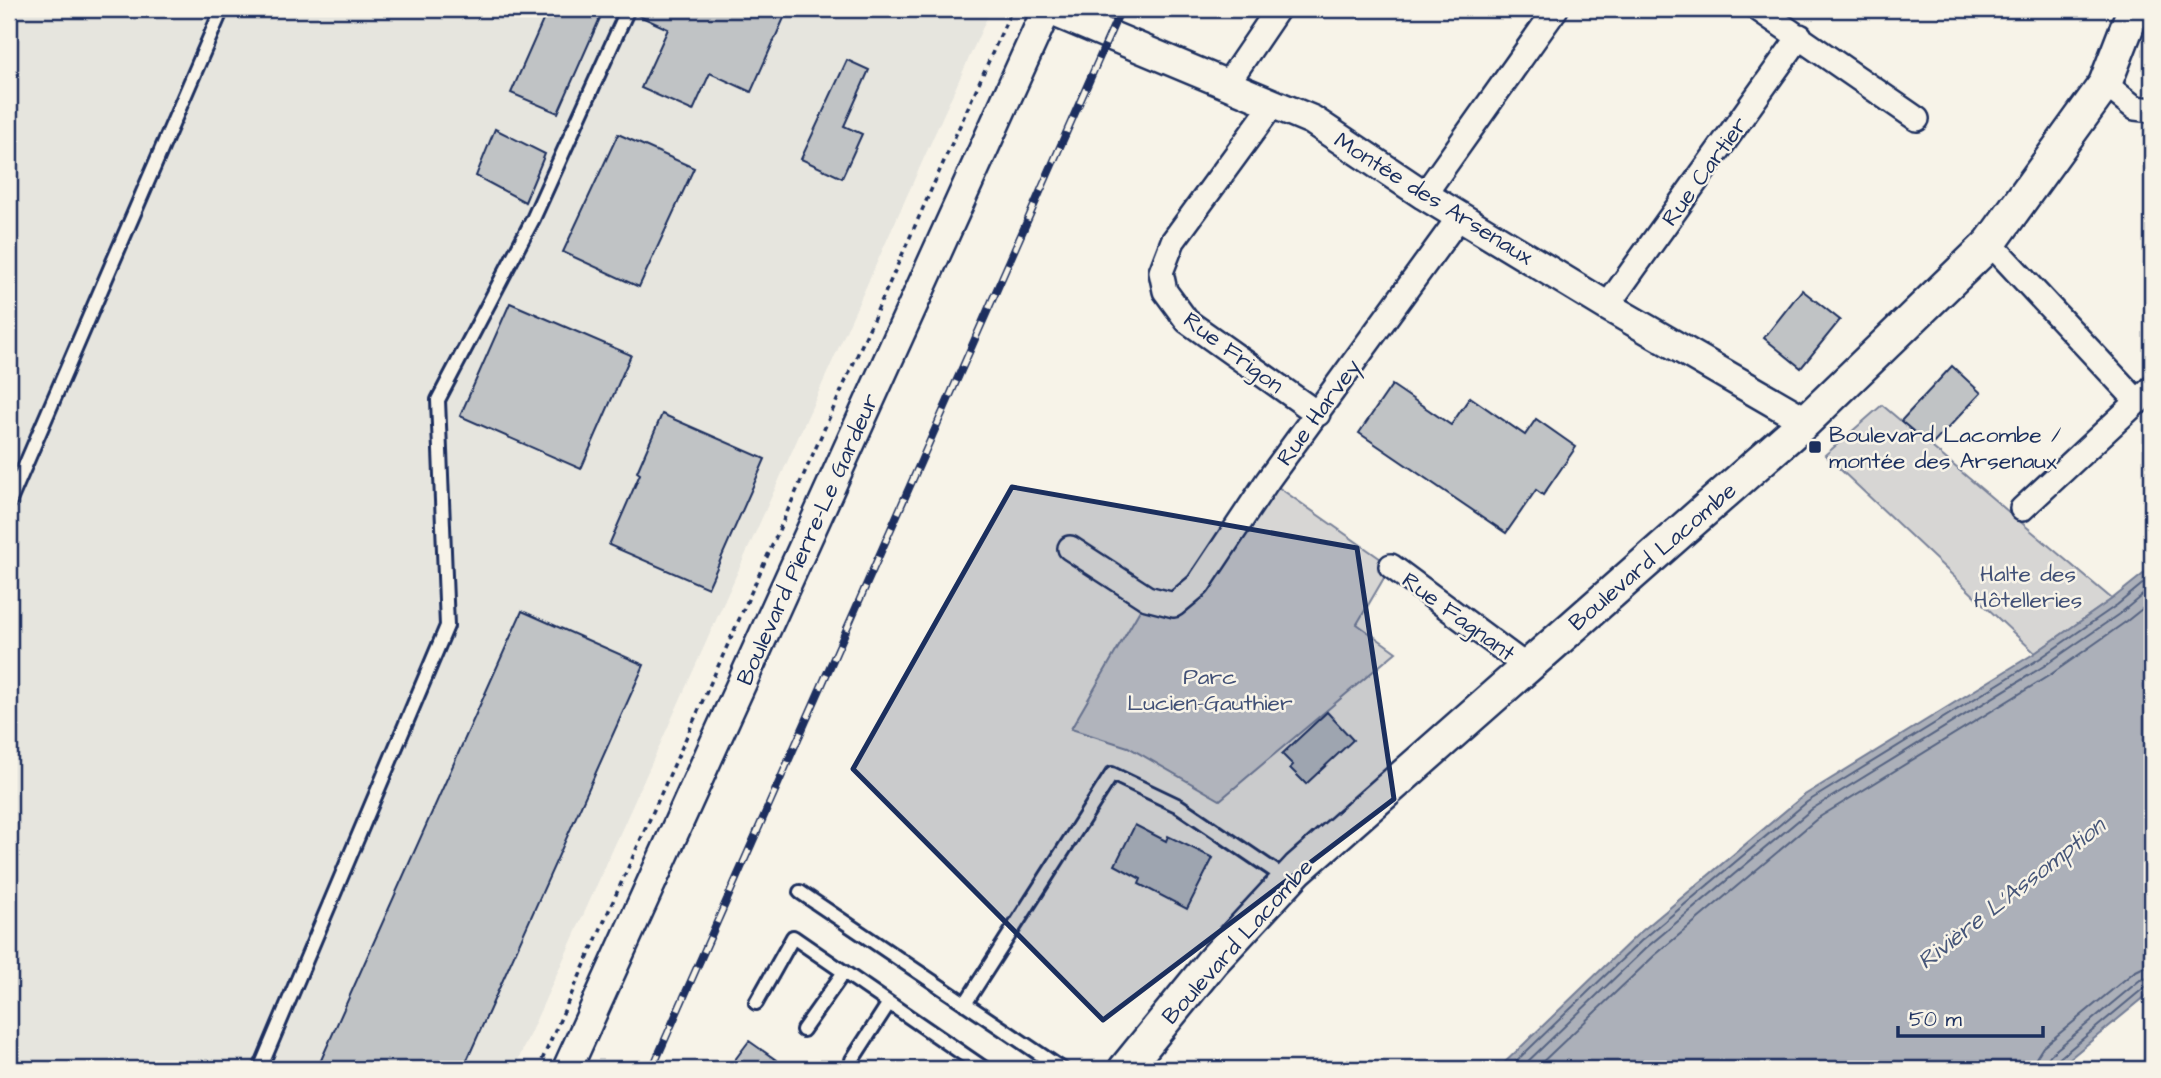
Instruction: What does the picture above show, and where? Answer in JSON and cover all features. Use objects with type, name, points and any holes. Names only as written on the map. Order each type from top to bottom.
[{"type":"main road","name":"Boulevard Lacombe","points":[[1125,1069],[1212,962],[1288,880],[1334,836],[1805,421],[1990,243],[2105,84],[2134,9]]},
{"type":"street","name":"Montée des Arsenaux","points":[[1047,9],[1312,120],[1424,195],[1805,421]]},
{"type":"street","name":"Boulevard Pierre-Le Gardeur","points":[[567,1069],[1047,9]]},
{"type":"street","points":[[1227,84],[1279,9]]},
{"type":"street","points":[[1424,195],[1556,9]]},
{"type":"street","points":[[1758,9],[1917,118]]},
{"type":"street","name":"Rue Cartier","points":[[1608,306],[1800,36]]},
{"type":"street","points":[[2105,84],[2135,108],[2152,110]]},
{"type":"street","name":"Rue Frigon","points":[[1273,104],[1173,241],[1161,272],[1165,291],[1187,321],[1318,414]]},
{"type":"street","name":"Rue Harvey","points":[[1070,548],[1147,598],[1174,605],[1198,585],[1268,480],[1460,216]]},
{"type":"street","points":[[1990,243],[2145,395],[2022,509]]},
{"type":"street","name":"Rue Fagnant","points":[[1391,566],[1527,667]]},
{"type":"lane","points":[[9,503],[222,9]]},
{"type":"lane","points":[[260,1069],[447,626],[438,400],[533,219],[628,9]]},
{"type":"lane","points":[[965,1004],[1112,774],[1179,806],[1288,880]]},
{"type":"lane","points":[[800,892],[1062,1069]]},
{"type":"lane","points":[[756,1003],[793,937],[985,1069]]},
{"type":"lane","points":[[803,1030],[844,972]]},
{"type":"lane","points":[[852,1060],[888,1003]]},
{"type":"path","points":[[538,1069],[1012,9]]},
{"type":"highlighted area","points":[[1012,487],[1357,548],[1394,799],[1103,1020],[853,769]]},
{"type":"shaded area","points":[[9,9],[991,9],[514,1069],[9,1069]]},
{"type":"green space","name":"Halte des Hôtelleries","points":[[1882,405],[2112,599],[2035,653],[1825,455]]},
{"type":"green space","name":"Parc Lucien-Gauthier","points":[[1268,480],[1391,566],[1357,624],[1396,652],[1220,800],[1128,747],[1071,729],[1147,598],[1174,605]]},
{"type":"water","name":"Rivière L'Assomption","points":[[2152,567],[2152,991],[2057,1069],[1498,1069],[1636,936],[1803,796],[2035,653]]},
{"type":"building","points":[[548,9],[604,9],[558,113],[511,93]]},
{"type":"building","points":[[637,9],[788,9],[751,92],[710,73],[693,111],[641,88],[668,29],[635,14]]},
{"type":"building","points":[[847,60],[869,70],[844,126],[862,134],[842,178],[801,159]]},
{"type":"building","points":[[495,129],[545,154],[525,202],[476,176]]},
{"type":"building","points":[[618,134],[694,168],[639,287],[563,252]]},
{"type":"building","points":[[1802,290],[1840,320],[1801,368],[1764,338]]},
{"type":"building","points":[[510,303],[631,355],[581,469],[460,416]]},
{"type":"building","points":[[1952,366],[1981,393],[1931,446],[1901,421]]},
{"type":"building","points":[[1392,385],[1451,425],[1470,397],[1525,435],[1536,419],[1576,447],[1543,495],[1536,490],[1506,533],[1359,433]]},
{"type":"building","points":[[662,414],[765,459],[708,588],[609,545],[640,474],[637,472]]},
{"type":"building","points":[[522,611],[644,665],[463,1069],[317,1069]]},
{"type":"building","points":[[1327,712],[1353,740],[1306,784],[1290,768],[1293,765],[1282,754]]},
{"type":"building","points":[[1135,825],[1166,841],[1168,836],[1213,858],[1187,909],[1139,884],[1141,879],[1115,865]]},
{"type":"building","points":[[749,1041],[789,1069],[728,1069]]},
{"type":"railway","points":[[652,1069],[1121,9]]},
{"type":"place","name":"Boulevard Lacombe / montée des Arsenaux","points":[[1815,447]]}]
